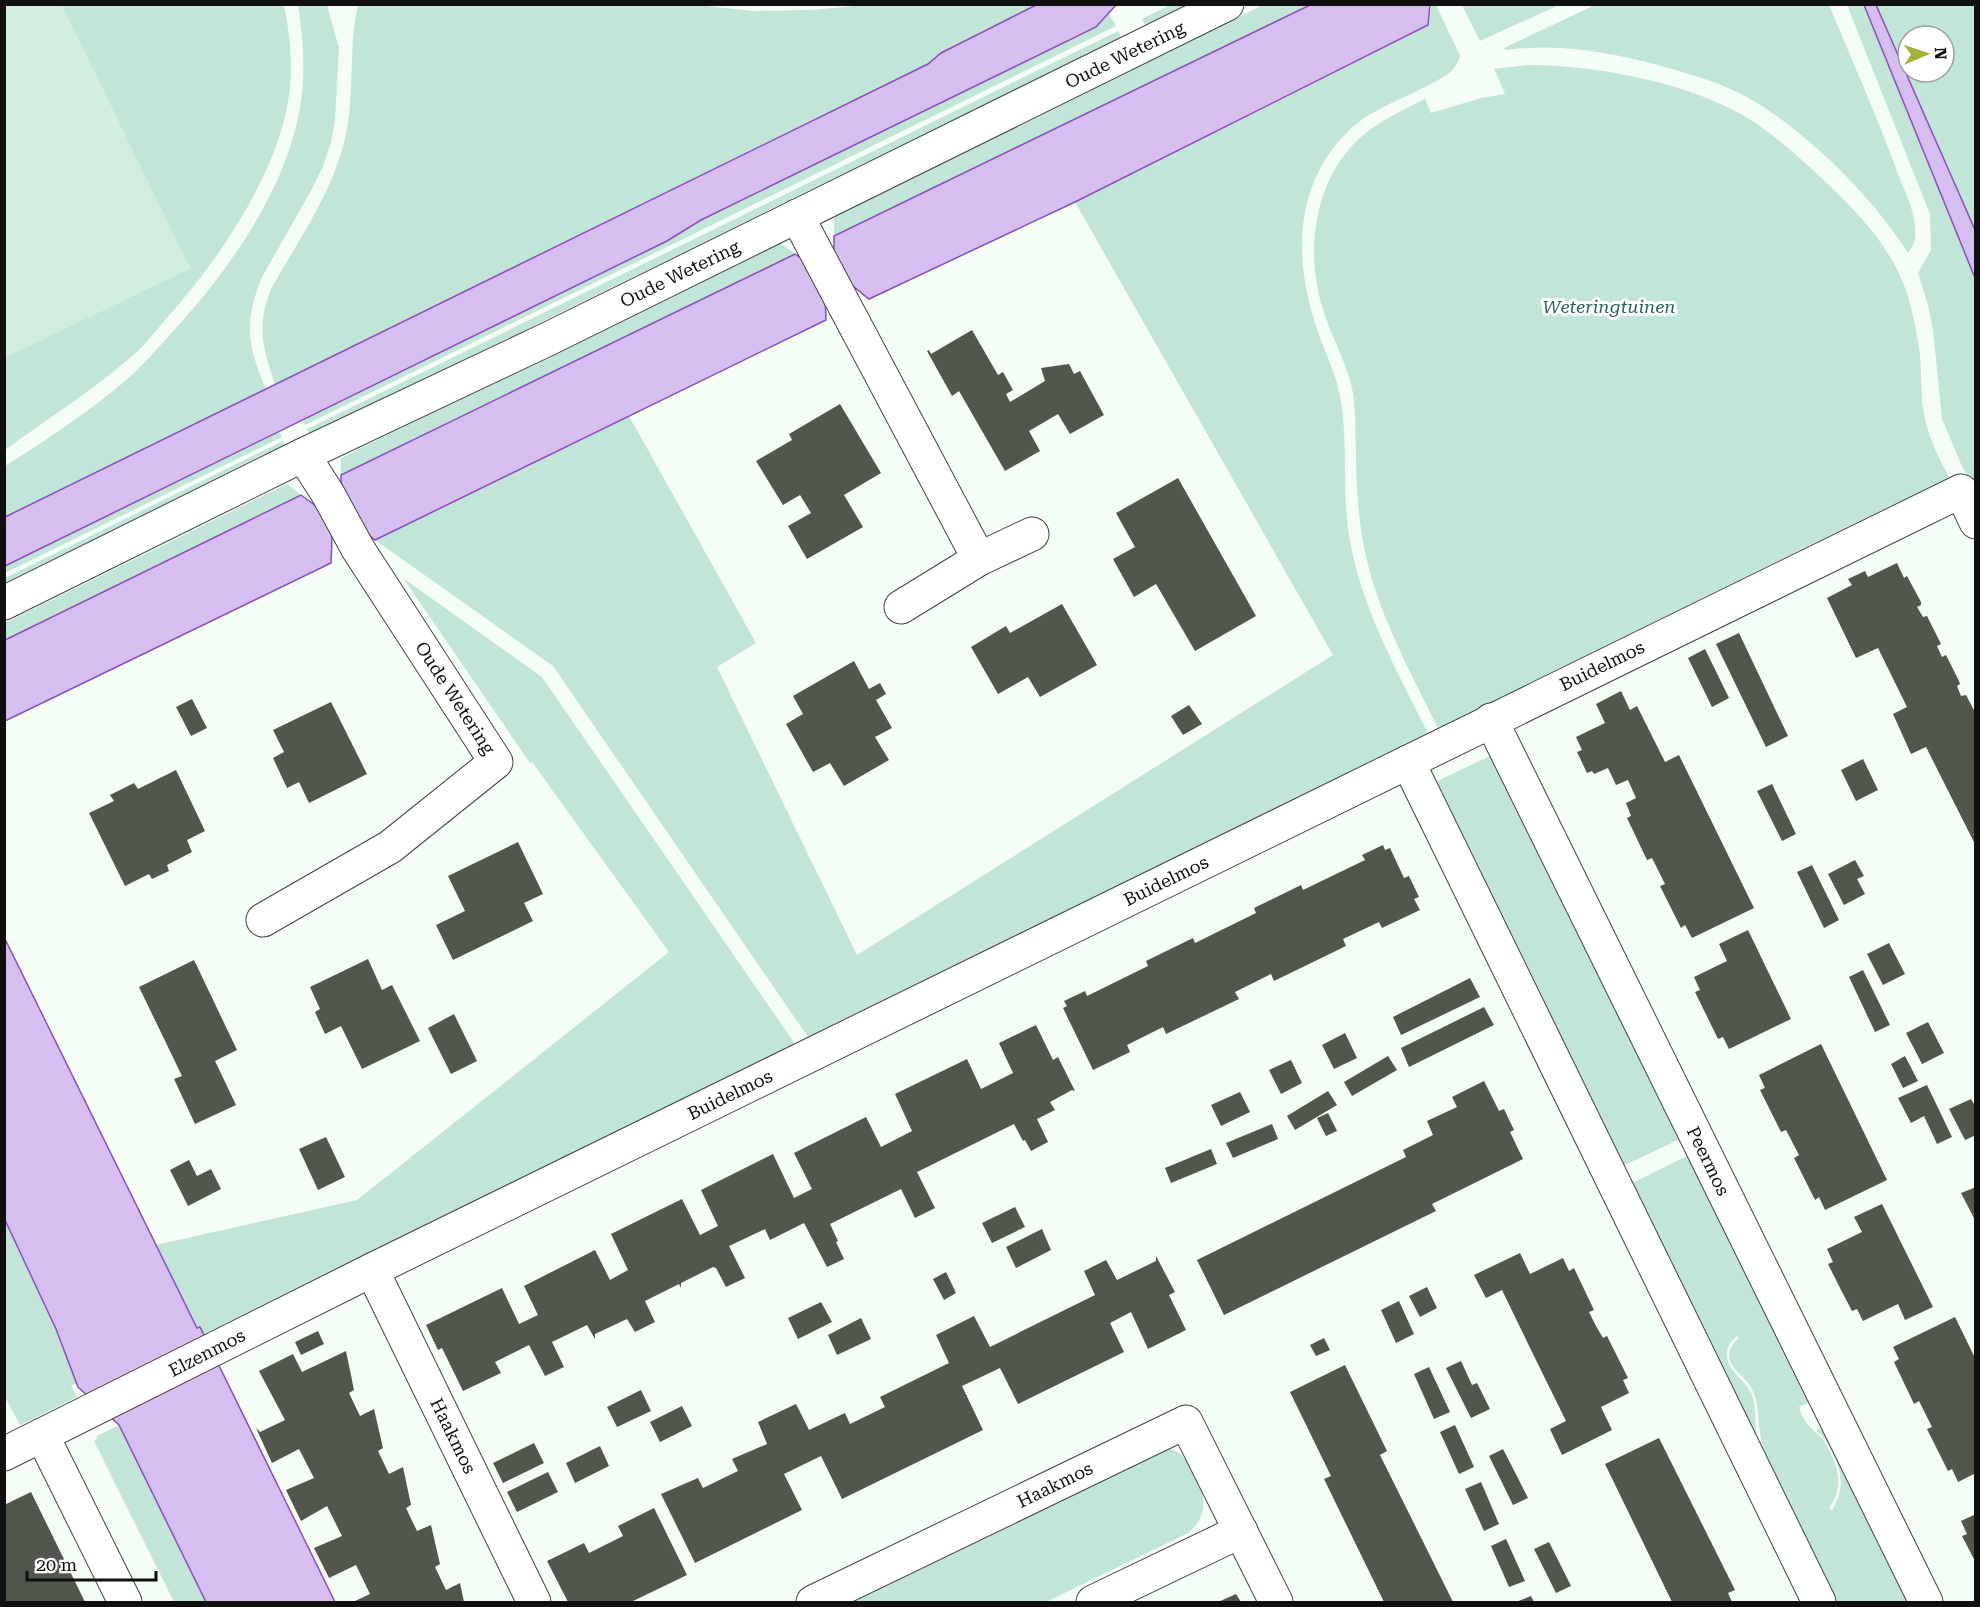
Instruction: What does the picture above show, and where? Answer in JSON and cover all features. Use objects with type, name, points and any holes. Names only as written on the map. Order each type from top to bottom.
[{"type":"street","name":"Oude Wetering","points":[[4,603],[303,455],[548,339],[1227,4]]},
{"type":"street","points":[[797,216],[979,559]]},
{"type":"street","name":"Oude Wetering","points":[[263,920],[390,847],[496,762],[358,549],[328,494],[303,455]]},
{"type":"street","name":"Buidelmos","points":[[372,1270],[1961,491],[1976,522]]},
{"type":"street","points":[[901,607],[979,559],[1032,534]]},
{"type":"street","name":"Peermos","points":[[1491,720],[1926,1602]]},
{"type":"street","points":[[1408,762],[1819,1602]]},
{"type":"street","name":"Elzenmos","points":[[4,1454],[372,1270]]},
{"type":"street","name":"Haakmos","points":[[372,1270],[534,1602]]},
{"type":"street","name":"Haakmos","points":[[813,1602],[1186,1422],[1276,1602]]},
{"type":"street","points":[[42,1435],[126,1602]]},
{"type":"street","points":[[1093,1602],[1241,1531]]},
{"type":"green space","points":[[5,4],[61,5],[190,268],[5,358]]},
{"type":"green space","points":[[687,4],[753,11],[811,10],[878,4],[1038,5],[941,53],[929,64],[275,385],[263,337],[266,303],[271,289],[327,189],[343,146],[350,108],[353,34],[358,5]]},
{"type":"green space","points":[[1172,4],[1188,5],[1145,25],[1142,19]]},
{"type":"green space","points":[[61,5],[284,5],[290,50],[289,95],[283,125],[273,155],[259,185],[225,244],[186,296],[143,346],[123,364],[5,450],[4,358],[190,268]]},
{"type":"green space","points":[[298,5],[327,5],[339,48],[335,120],[331,143],[323,166],[261,279],[252,309],[250,334],[252,347],[266,389],[5,517],[5,466],[84,413],[117,388],[147,360],[211,287],[231,260],[267,202],[292,140],[300,108],[303,56]]},
{"type":"green space","points":[[1263,5],[1310,5],[834,236],[834,215]]},
{"type":"green space","points":[[1432,5],[1436,5],[1460,56],[1457,63],[1450,72],[1438,80],[1364,118],[1335,145],[1322,165],[1306,205],[1302,248],[1303,269],[1312,311],[1341,401],[1347,519],[1355,562],[1362,588],[1381,637],[1428,733],[808,1037],[553,666],[375,540],[629,416],[756,643],[717,667],[857,955],[1333,655],[1075,202],[1428,25]]},
{"type":"green space","points":[[1462,5],[1559,5],[1480,41]]},
{"type":"green space","points":[[1595,5],[1829,5],[1910,205],[1915,234],[1914,244],[1908,253],[1860,191],[1820,151],[1778,117],[1739,93],[1711,81],[1617,55],[1573,49],[1506,50],[1504,48]]},
{"type":"green space","points":[[1847,5],[1864,5],[1975,278],[1975,489],[1961,464],[1942,419],[1933,330],[1918,273],[1931,250],[1930,214]]},
{"type":"green space","points":[[1876,5],[1975,5],[1975,230],[1911,84],[1956,84],[1956,24],[1896,24],[1896,50]]},
{"type":"green space","points":[[1108,12],[1116,26],[305,425],[302,420],[667,241],[701,220],[1096,27]]},
{"type":"green space","points":[[1118,31],[1121,37],[310,436],[307,429]]},
{"type":"green space","name":"Weteringtuinen","points":[[1529,65],[1584,68],[1614,73],[1673,86],[1701,96],[1751,120],[1794,153],[1834,190],[1877,237],[1901,278],[1918,339],[1926,422],[1934,446],[1949,477],[1438,728],[1385,617],[1364,547],[1356,476],[1353,393],[1319,293],[1314,244],[1317,220],[1332,174],[1345,154],[1369,130],[1425,99],[1431,113],[1481,98],[1505,94],[1494,69]]},
{"type":"green space","points":[[779,242],[795,254],[341,475],[341,458]]},
{"type":"green space","points":[[279,432],[282,437],[5,573],[5,566]]},
{"type":"green space","points":[[283,441],[286,447],[5,586],[5,578]]},
{"type":"green space","points":[[287,484],[301,495],[5,640],[5,623]]},
{"type":"green space","points":[[403,578],[542,677],[795,1044],[203,1335],[200,1328],[197,1328],[156,1245],[357,1200],[669,952],[532,762],[530,763]]},
{"type":"green space","points":[[1492,755],[1682,1138],[1619,1168],[1433,783]]},
{"type":"green space","points":[[1691,1154],[1812,1401],[1799,1407],[1807,1424],[1825,1443],[1838,1475],[1838,1488],[1829,1508],[1832,1510],[1836,1503],[1841,1482],[1839,1469],[1831,1451],[1824,1439],[1816,1431],[1824,1427],[1910,1602],[1832,1602],[1628,1185]],"holes":[[[1737,1336],[1739,1338],[1730,1349],[1729,1359],[1755,1396],[1763,1445],[1761,1446],[1758,1440],[1752,1395],[1728,1362],[1728,1347]]]},
{"type":"green space","points":[[4,1220],[56,1329],[77,1383],[71,1386],[77,1397],[20,1425],[5,1397]]},
{"type":"green space","points":[[119,1425],[206,1602],[174,1602],[94,1441],[97,1436]]},
{"type":"green space","points":[[1166,1447],[1185,1459],[1202,1492],[1202,1513],[1194,1527],[1188,1533],[1046,1602],[838,1602]]},
{"type":"shaded area","points":[[1038,4],[1116,5],[1096,27],[701,220],[667,241],[5,566],[5,517],[928,64],[941,53]]},
{"type":"shaded area","points":[[1310,5],[1430,5],[1428,25],[1075,202],[869,299],[849,283],[825,295],[826,320],[375,540],[357,525],[332,537],[331,563],[5,721],[5,640],[301,495],[320,509],[341,499],[341,475],[795,254],[813,267],[834,257],[834,236]]},
{"type":"shaded area","points":[[1864,5],[1876,5],[1896,50],[1896,84]]},
{"type":"shaded area","points":[[1896,84],[1911,84],[1975,230],[1975,278]]},
{"type":"shaded area","points":[[4,937],[335,1602],[206,1602],[119,1425],[78,1387],[56,1329],[5,1220]]},
{"type":"building","points":[[972,330],[998,375],[1003,372],[1013,390],[1006,394],[1010,402],[1045,381],[1041,368],[1069,364],[1074,374],[1080,371],[1104,415],[1070,434],[1058,414],[1029,431],[1040,451],[1005,471],[959,391],[952,396],[927,351],[929,350],[931,354]]},
{"type":"building","points":[[840,404],[881,473],[844,495],[863,527],[807,559],[788,526],[811,513],[800,495],[783,505],[756,461],[792,440],[789,434]]},
{"type":"building","points":[[1178,478],[1256,616],[1195,651],[1156,584],[1134,597],[1113,559],[1135,547],[1116,513]]},
{"type":"building","points":[[1897,563],[1904,578],[1907,576],[1921,602],[1921,605],[1917,607],[1923,617],[1927,616],[1941,644],[1937,646],[1942,657],[1946,655],[1959,681],[1960,684],[1957,686],[1961,696],[1966,695],[1976,714],[1976,846],[1926,747],[1911,754],[1893,714],[1907,707],[1878,648],[1856,658],[1827,598],[1852,585],[1848,579],[1865,571],[1868,577]]},
{"type":"building","points":[[1062,604],[1097,665],[1040,697],[1028,677],[998,694],[971,647],[1006,626],[1010,633]]},
{"type":"building","points":[[1739,633],[1788,736],[1766,747],[1716,644]]},
{"type":"building","points":[[1705,649],[1729,698],[1712,707],[1688,658]]},
{"type":"building","points":[[854,661],[869,689],[880,683],[886,694],[876,700],[892,728],[875,737],[889,760],[844,786],[830,763],[813,772],[786,724],[803,714],[793,696]]},
{"type":"building","points":[[1621,691],[1630,710],[1637,706],[1665,762],[1679,755],[1754,908],[1692,938],[1685,925],[1681,928],[1660,886],[1665,884],[1652,858],[1647,860],[1627,818],[1631,816],[1626,803],[1636,798],[1628,780],[1616,785],[1608,768],[1594,774],[1592,771],[1587,773],[1577,752],[1582,750],[1576,737],[1605,723],[1596,704]]},
{"type":"building","points":[[192,699],[207,728],[191,736],[176,707]]},
{"type":"building","points":[[331,702],[367,774],[309,803],[299,782],[287,788],[273,758],[284,752],[273,730]]},
{"type":"building","points":[[1189,705],[1202,724],[1183,735],[1171,716]]},
{"type":"building","points":[[1863,759],[1878,790],[1856,801],[1841,770]]},
{"type":"building","points":[[176,770],[205,831],[187,840],[192,852],[167,865],[169,871],[152,879],[149,874],[125,886],[89,813],[114,801],[110,795],[134,783],[138,789]]},
{"type":"building","points":[[1772,784],[1796,834],[1782,841],[1757,791]]},
{"type":"building","points":[[518,842],[543,894],[524,903],[533,921],[453,960],[436,925],[465,911],[448,876]]},
{"type":"building","points":[[1383,845],[1385,850],[1390,848],[1404,878],[1409,876],[1419,897],[1414,899],[1420,910],[1382,928],[1379,922],[1343,939],[1346,946],[1274,981],[1271,974],[1235,992],[1239,999],[1166,1034],[1163,1027],[1127,1045],[1130,1052],[1093,1070],[1063,1008],[1067,1006],[1064,1001],[1085,991],[1087,996],[1148,966],[1146,961],[1193,938],[1195,943],[1256,913],[1254,908],[1301,885],[1303,890],[1365,860],[1362,855]]},
{"type":"building","points":[[1855,860],[1864,876],[1857,879],[1865,894],[1844,905],[1828,874]]},
{"type":"building","points":[[1812,865],[1839,920],[1824,928],[1797,872]]},
{"type":"building","points":[[1748,930],[1791,1019],[1729,1049],[1723,1037],[1718,1039],[1695,992],[1700,990],[1694,977],[1727,961],[1719,944]]},
{"type":"building","points":[[1889,943],[1905,974],[1883,985],[1867,954]]},
{"type":"building","points":[[368,959],[382,990],[392,985],[420,1041],[362,1069],[341,1026],[325,1034],[315,1012],[320,1009],[310,987]]},
{"type":"building","points":[[194,960],[237,1050],[215,1061],[236,1105],[195,1124],[174,1079],[182,1076],[139,987]]},
{"type":"building","points":[[1863,970],[1890,1025],[1875,1032],[1849,977]]},
{"type":"building","points":[[1470,978],[1480,997],[1401,1035],[1393,1017]]},
{"type":"building","points":[[1484,1007],[1494,1025],[1409,1067],[1401,1048]]},
{"type":"building","points":[[454,1014],[477,1061],[451,1074],[428,1028]]},
{"type":"building","points":[[1928,1022],[1944,1053],[1922,1064],[1906,1033]]},
{"type":"building","points":[[1036,1025],[1053,1060],[1058,1057],[1075,1091],[1072,1090],[1050,1102],[1055,1110],[1037,1119],[1048,1142],[1031,1151],[1014,1124],[917,1172],[935,1208],[915,1218],[901,1189],[830,1224],[844,1259],[827,1267],[804,1223],[770,1240],[765,1229],[729,1246],[745,1278],[726,1287],[716,1268],[713,1267],[681,1283],[681,1288],[679,1284],[645,1301],[655,1322],[635,1332],[627,1319],[595,1334],[595,1339],[587,1325],[552,1342],[564,1367],[545,1376],[529,1345],[495,1362],[501,1373],[463,1391],[442,1348],[438,1350],[426,1325],[502,1288],[519,1324],[538,1315],[524,1286],[595,1250],[610,1280],[628,1270],[611,1234],[682,1199],[700,1235],[718,1226],[701,1190],[773,1154],[794,1198],[812,1189],[794,1153],[866,1117],[881,1147],[912,1131],[895,1094],[967,1059],[981,1089],[1013,1073],[999,1043]]},
{"type":"building","points":[[1345,1033],[1357,1058],[1334,1069],[1322,1045]]},
{"type":"building","points":[[1821,1044],[1887,1180],[1825,1210],[1819,1197],[1815,1200],[1794,1158],[1799,1155],[1786,1130],[1781,1132],[1760,1090],[1765,1088],[1759,1075]]},
{"type":"building","points":[[1388,1056],[1397,1070],[1352,1096],[1344,1082]]},
{"type":"building","points":[[1905,1056],[1918,1081],[1903,1088],[1891,1064]]},
{"type":"building","points":[[1291,1060],[1302,1083],[1281,1094],[1269,1070]]},
{"type":"building","points":[[1484,1081],[1499,1111],[1504,1109],[1514,1130],[1510,1132],[1523,1159],[1432,1204],[1436,1211],[1224,1315],[1197,1260],[1406,1157],[1403,1150],[1433,1135],[1427,1121],[1457,1107],[1452,1097]]},
{"type":"building","points":[[1927,1085],[1952,1137],[1937,1144],[1924,1116],[1911,1123],[1898,1098]]},
{"type":"building","points":[[1328,1091],[1337,1105],[1295,1130],[1287,1116]]},
{"type":"building","points":[[1240,1092],[1250,1112],[1221,1126],[1211,1105]]},
{"type":"building","points":[[1971,1099],[1976,1107],[1976,1135],[1965,1140],[1949,1109]]},
{"type":"building","points":[[1328,1113],[1337,1131],[1326,1136],[1317,1118]]},
{"type":"building","points":[[1272,1124],[1278,1139],[1233,1158],[1226,1143]]},
{"type":"building","points":[[326,1137],[345,1177],[318,1190],[299,1149]]},
{"type":"building","points":[[1211,1149],[1217,1164],[1171,1183],[1165,1168]]},
{"type":"building","points":[[189,1160],[197,1176],[211,1169],[221,1189],[188,1206],[170,1170]]},
{"type":"building","points":[[1976,1187],[1976,1222],[1961,1193]]},
{"type":"building","points":[[1882,1204],[1933,1307],[1905,1320],[1898,1304],[1863,1321],[1857,1309],[1852,1311],[1828,1264],[1833,1262],[1827,1249],[1862,1232],[1854,1217]]},
{"type":"building","points":[[1015,1207],[1025,1227],[992,1243],[982,1223]]},
{"type":"building","points":[[1042,1229],[1051,1250],[1016,1268],[1006,1247]]},
{"type":"building","points":[[1520,1253],[1530,1274],[1563,1258],[1569,1271],[1574,1268],[1594,1310],[1589,1312],[1603,1338],[1607,1336],[1628,1378],[1623,1380],[1629,1393],[1601,1407],[1612,1430],[1562,1455],[1550,1429],[1566,1421],[1502,1290],[1486,1298],[1474,1275]]},
{"type":"building","points":[[1156,1256],[1175,1292],[1169,1295],[1186,1330],[1148,1349],[1131,1312],[1110,1323],[1124,1352],[1018,1404],[1000,1368],[962,1386],[983,1430],[842,1499],[821,1456],[784,1474],[802,1510],[695,1563],[661,1494],[698,1478],[703,1488],[738,1471],[732,1459],[767,1444],[758,1422],[796,1404],[809,1430],[845,1413],[850,1424],[885,1407],[880,1397],[949,1363],[936,1335],[974,1316],[990,1347],[1095,1295],[1084,1271],[1106,1260],[1117,1280],[1156,1261]]},
{"type":"building","points":[[946,1272],[956,1293],[944,1300],[933,1279]]},
{"type":"building","points":[[1427,1287],[1437,1308],[1420,1317],[1409,1296]]},
{"type":"building","points":[[1399,1301],[1414,1334],[1396,1343],[1381,1310]]},
{"type":"building","points":[[821,1302],[832,1322],[798,1339],[788,1318]]},
{"type":"building","points":[[1955,1317],[1976,1360],[1976,1473],[1958,1482],[1952,1469],[1948,1471],[1927,1429],[1932,1427],[1919,1401],[1914,1404],[1894,1362],[1899,1359],[1893,1347]]},
{"type":"building","points":[[861,1318],[871,1339],[837,1355],[828,1335]]},
{"type":"building","points":[[318,1331],[324,1344],[301,1355],[295,1342]]},
{"type":"building","points":[[1324,1338],[1330,1350],[1316,1356],[1310,1345]]},
{"type":"building","points":[[346,1351],[354,1390],[349,1393],[360,1416],[374,1409],[383,1448],[378,1451],[389,1474],[403,1467],[411,1505],[406,1508],[417,1531],[431,1525],[440,1564],[435,1567],[446,1590],[460,1583],[464,1602],[353,1602],[370,1594],[356,1565],[329,1578],[314,1548],[342,1536],[327,1506],[301,1521],[286,1490],[314,1478],[299,1449],[272,1463],[256,1428],[260,1432],[285,1420],[259,1371],[293,1354],[302,1372]]},
{"type":"building","points":[[1461,1361],[1472,1385],[1477,1383],[1490,1409],[1471,1418],[1446,1368]]},
{"type":"building","points":[[1345,1365],[1387,1451],[1380,1455],[1453,1602],[1384,1602],[1324,1479],[1331,1476],[1290,1392]]},
{"type":"building","points":[[1429,1367],[1450,1412],[1434,1419],[1414,1374]]},
{"type":"building","points":[[641,1390],[651,1411],[617,1427],[607,1407]]},
{"type":"building","points":[[682,1406],[692,1426],[660,1442],[650,1422]]},
{"type":"building","points":[[1455,1425],[1474,1467],[1459,1474],[1440,1432]]},
{"type":"building","points":[[1659,1438],[1735,1590],[1728,1593],[1732,1602],[1672,1602],[1605,1464]]},
{"type":"building","points":[[534,1443],[544,1463],[503,1483],[493,1463]]},
{"type":"building","points":[[600,1446],[609,1466],[575,1483],[566,1463]]},
{"type":"building","points":[[1503,1449],[1528,1498],[1513,1505],[1489,1456]]},
{"type":"building","points":[[548,1472],[558,1492],[517,1512],[507,1492]]},
{"type":"building","points":[[1481,1482],[1499,1524],[1484,1531],[1465,1489]]},
{"type":"building","points":[[31,1492],[85,1602],[4,1602],[4,1505]]},
{"type":"building","points":[[654,1508],[687,1575],[631,1602],[568,1602],[547,1561],[584,1543],[589,1553],[623,1536],[618,1526]]},
{"type":"building","points":[[1976,1514],[1976,1563],[1962,1536],[1967,1534],[1961,1521]]},
{"type":"building","points":[[1506,1539],[1525,1581],[1509,1587],[1491,1546]]},
{"type":"building","points":[[1549,1542],[1571,1586],[1556,1593],[1534,1549]]},
{"type":"building","points":[[1236,1594],[1241,1602],[1218,1602]]},
{"type":"building","points":[[1531,1596],[1534,1602],[1516,1602]]}]
